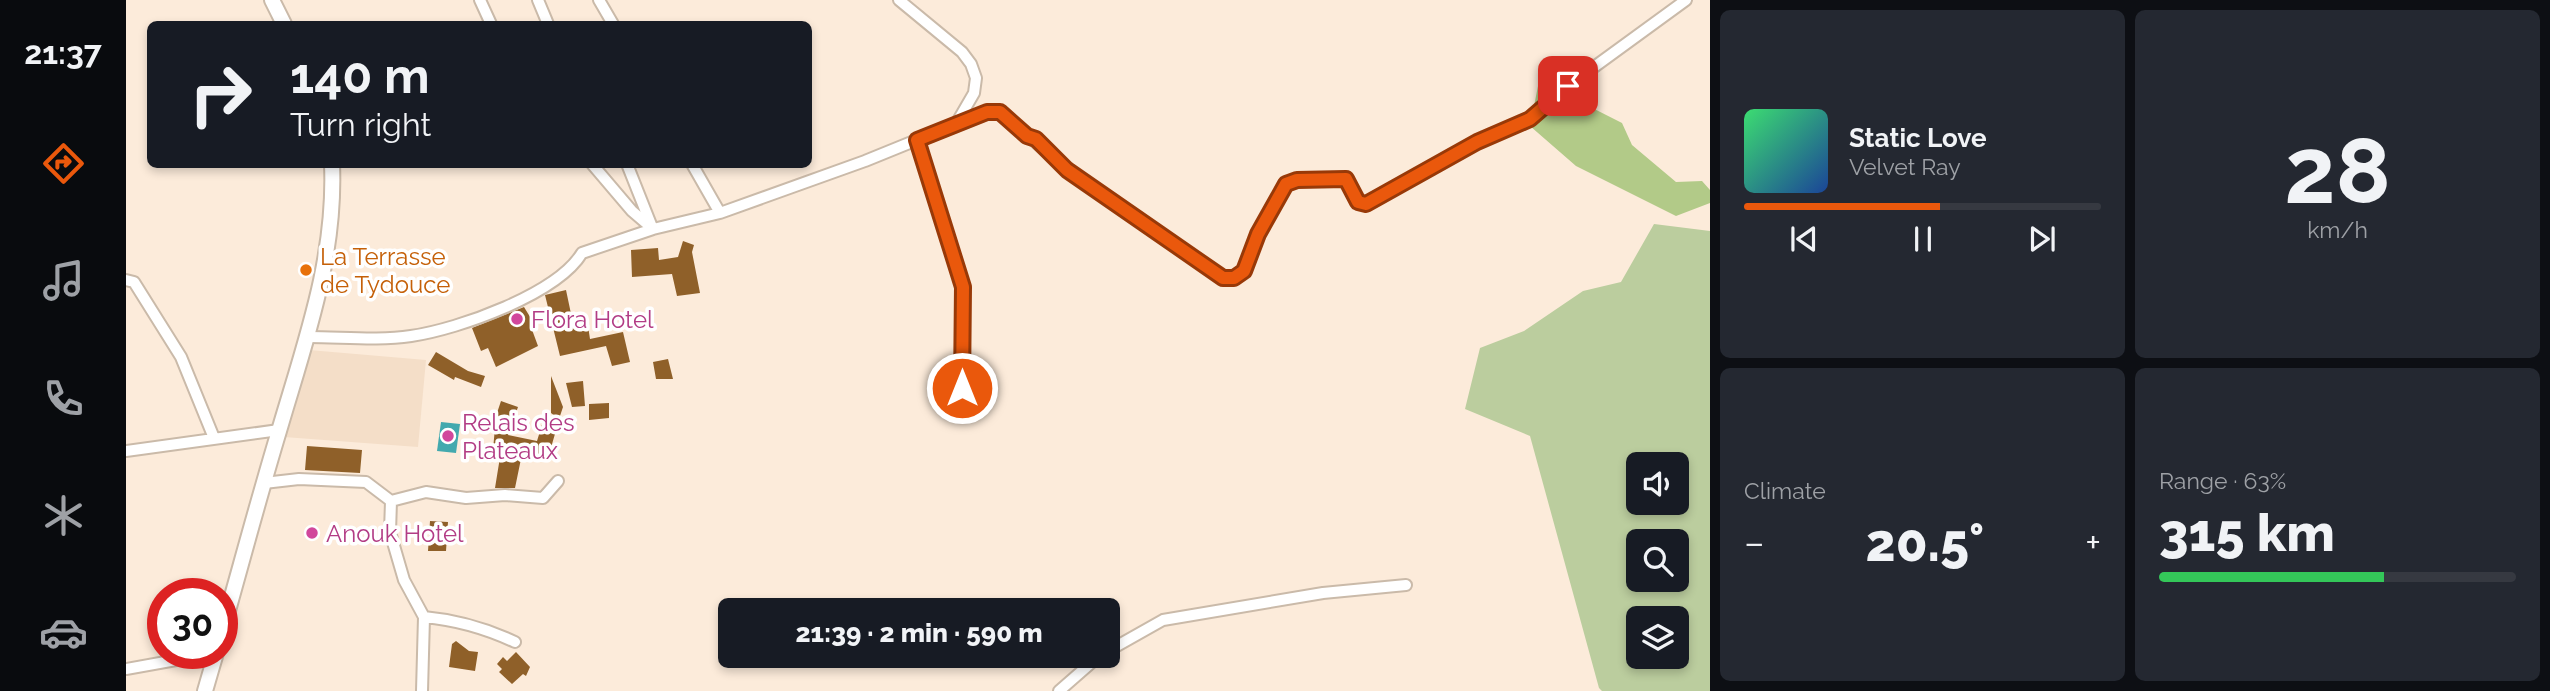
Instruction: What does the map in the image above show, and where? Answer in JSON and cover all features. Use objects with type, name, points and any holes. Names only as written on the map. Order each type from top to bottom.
[{"type":"main road","points":[[272,0],[282,21]]},
{"type":"main road","points":[[237,578],[279,430],[309,337],[328,244],[333,200],[332,168]]},
{"type":"main road","points":[[205,691],[211,669]]},
{"type":"street","points":[[480,0],[490,21]]},
{"type":"street","points":[[538,0],[547,21]]},
{"type":"street","points":[[599,0],[611,21]]},
{"type":"street","points":[[899,0],[962,52],[971,64],[976,78],[974,93],[956,124]]},
{"type":"street","points":[[309,337],[411,336],[470,320],[529,295],[572,269],[582,253],[653,229],[720,213],[987,112],[1005,115],[1074,176],[1223,278],[1234,278],[1244,271],[1258,234],[1286,184],[1297,180],[1346,179],[1358,202],[1366,204],[1377,200],[1477,142],[1530,119],[1568,86],[1686,0]]},
{"type":"street","points":[[917,140],[963,287],[962,388]]},
{"type":"street","points":[[595,168],[632,211],[653,229]]},
{"type":"street","points":[[629,168],[653,229]]},
{"type":"street","points":[[694,168],[720,213]]},
{"type":"street","points":[[126,279],[134,282],[181,357],[214,438]]},
{"type":"street","points":[[126,451],[279,430]]},
{"type":"street","points":[[264,483],[299,479],[366,482],[391,500],[426,492],[466,498],[505,495],[543,498],[558,481]]},
{"type":"street","points":[[391,500],[390,532],[404,580],[424,617],[422,691]]},
{"type":"street","points":[[1120,644],[1163,620],[1323,593],[1406,585]]},
{"type":"street","points":[[424,617],[452,620],[487,629],[515,642]]},
{"type":"street","points":[[126,669],[147,665]]},
{"type":"street","points":[[1059,691],[1085,668]]},
{"type":"shaded area","points":[[309,350],[426,360],[418,447],[284,437]]},
{"type":"green space","points":[[1539,81],[1622,123],[1632,145],[1676,182],[1702,181],[1710,190],[1710,203],[1676,216],[1576,166],[1530,126]]},
{"type":"green space","points":[[1654,224],[1710,231],[1710,691],[1602,691],[1599,688],[1530,436],[1465,409],[1480,348],[1524,331],[1583,291],[1621,282]]},
{"type":"water","points":[[441,422],[460,424],[456,453],[437,451]]},
{"type":"building","points":[[683,241],[694,245],[692,252],[700,293],[677,296],[672,274],[632,277],[631,250],[658,248],[659,260],[678,257]]},
{"type":"building","points":[[566,290],[574,328],[588,326],[590,339],[623,332],[630,362],[612,366],[606,346],[560,356],[545,295]]},
{"type":"building","points":[[524,307],[535,325],[531,327],[538,346],[496,367],[488,348],[481,351],[472,328]]},
{"type":"building","points":[[436,352],[468,371],[485,376],[481,387],[455,377],[454,380],[428,365]]},
{"type":"building","points":[[668,359],[673,379],[656,379],[653,362]]},
{"type":"building","points":[[551,376],[563,407],[559,419],[551,413]]},
{"type":"building","points":[[583,381],[585,406],[572,407],[566,383]]},
{"type":"building","points":[[501,401],[518,407],[508,435],[537,441],[545,415],[559,420],[548,458],[522,454],[515,488],[495,488],[501,451],[493,450],[496,416]]},
{"type":"building","points":[[609,403],[609,418],[589,420],[589,404]]},
{"type":"building","points":[[307,446],[362,450],[360,473],[305,470]]},
{"type":"building","points":[[430,521],[448,522],[446,551],[428,551]]},
{"type":"building","points":[[456,641],[469,651],[478,652],[475,671],[449,667],[452,644]]},
{"type":"building","points":[[516,652],[530,667],[526,676],[523,674],[512,684],[499,672],[502,669],[497,664],[503,657],[507,661]]},
{"type":"place","name":"La Terrasse de Tydouce","points":[[306,270]]},
{"type":"place","name":"Flora Hotel","points":[[517,319]]},
{"type":"place","name":"Relais des Plateaux","points":[[448,436]]},
{"type":"place","name":"Anouk Hotel","points":[[312,533]]},
{"type":"route","points":[[962,388],[963,287],[917,140],[987,112],[1000,112],[1021,132],[1036,139],[1074,176],[1138,217],[1223,278],[1234,278],[1244,271],[1254,243],[1273,209],[1277,196],[1291,181],[1346,179],[1351,184],[1358,202],[1366,204],[1477,142],[1530,119],[1568,86]]}]
